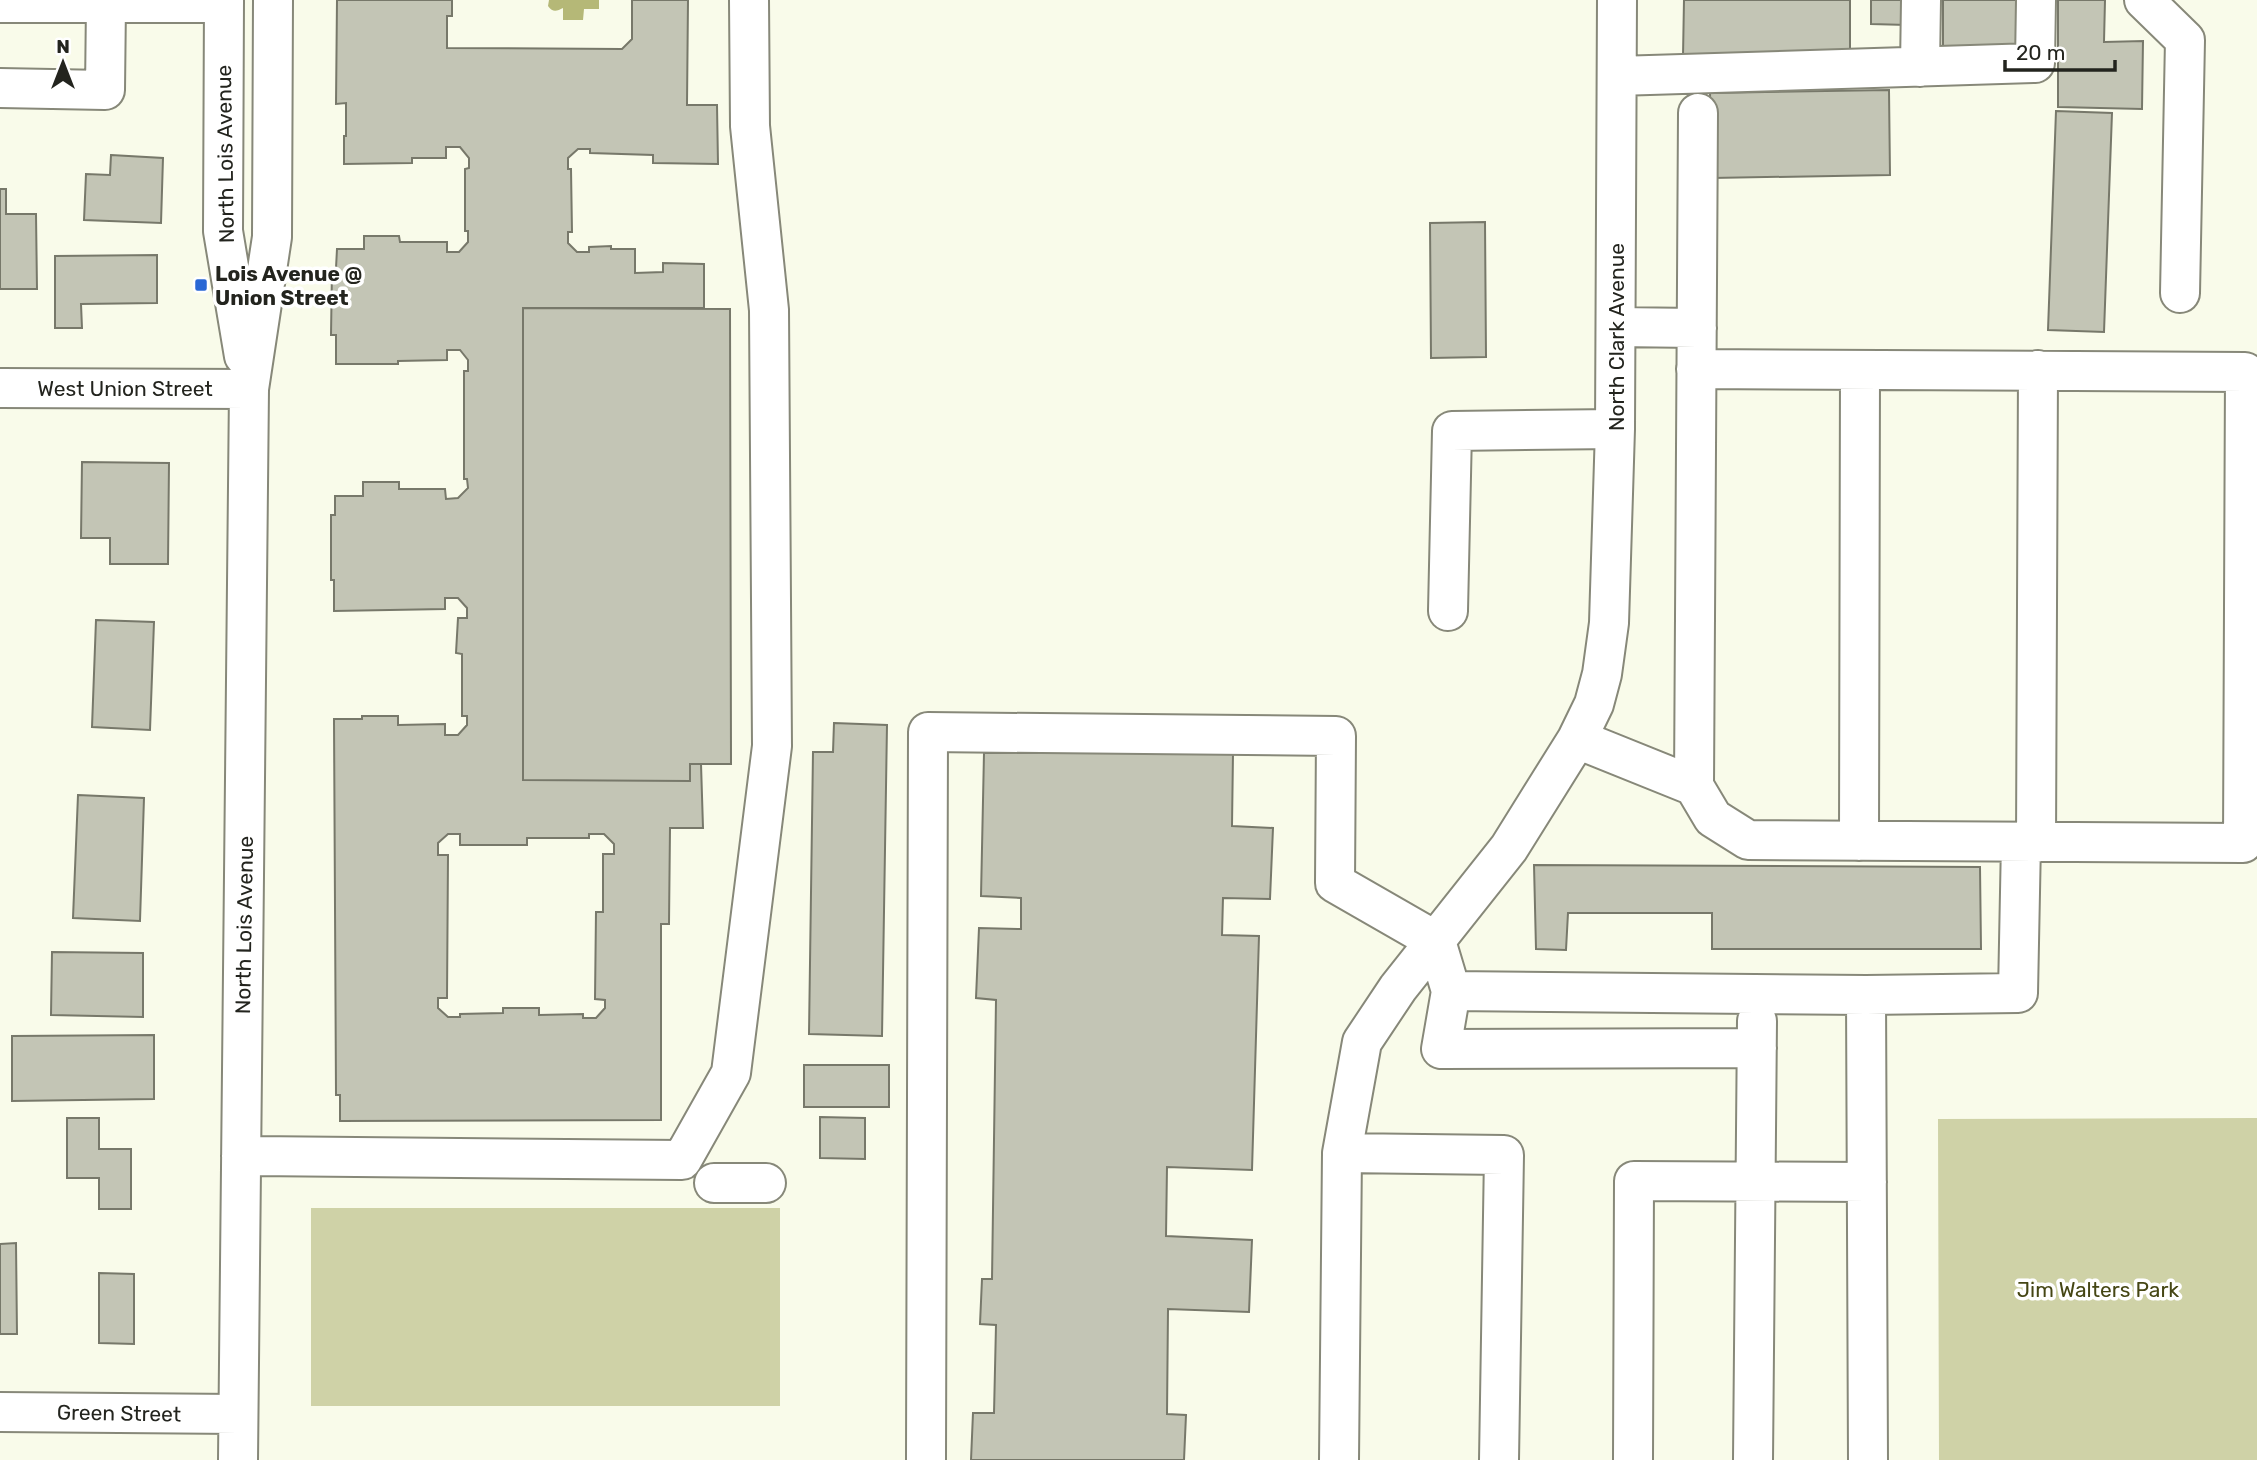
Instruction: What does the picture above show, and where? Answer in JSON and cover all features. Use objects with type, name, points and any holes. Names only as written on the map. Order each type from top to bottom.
[{"type":"street","name":"North Lois Avenue","points":[[238,1460],[249,389],[272,237],[273,0]]},
{"type":"street","points":[[241,1156],[682,1160],[731,1073],[772,746],[769,310],[750,126],[749,0]]},
{"type":"street","name":"North Clark Avenue","points":[[1339,1460],[1342,1153],[1362,1042],[1398,988],[1509,848],[1577,739],[1594,704],[1602,674],[1609,623],[1615,429],[1617,0]]},
{"type":"street","points":[[1920,67],[1921,0]]},
{"type":"street","points":[[1617,76],[2035,63],[2035,0]]},
{"type":"street","points":[[2144,0],[2185,40],[2179,293]]},
{"type":"street","name":"North Lois Avenue","points":[[224,1],[223,231],[249,389]]},
{"type":"street","points":[[0,3],[224,1]]},
{"type":"street","points":[[0,88],[105,90],[106,3]]},
{"type":"street","points":[[1696,369],[2245,372],[2243,843],[1748,840],[1713,818],[1694,786],[1696,369],[1698,113]]},
{"type":"street","points":[[1616,327],[1697,328]]},
{"type":"street","points":[[1859,841],[1860,370]]},
{"type":"street","points":[[1451,991],[1757,995],[2018,993],[2028,843],[2038,370]]},
{"type":"street","name":"West Union Street","points":[[0,388],[249,389]]},
{"type":"street","points":[[1448,611],[1452,431],[1615,429]]},
{"type":"street","points":[[926,1460],[928,732],[1336,736],[1335,883],[1436,941],[1451,991],[1441,1049],[1757,1048]]},
{"type":"street","points":[[1577,739],[1694,786]]},
{"type":"street","points":[[1753,1460],[1757,995]]},
{"type":"street","points":[[1866,995],[1868,1460]]},
{"type":"street","points":[[1342,1153],[1504,1155],[1499,1460]]},
{"type":"street","points":[[1633,1460],[1634,1181],[1867,1182]]},
{"type":"street","points":[[287,1183],[668,1183]]},
{"type":"street","points":[[714,1183],[766,1183]]},
{"type":"street","name":"Green Street","points":[[0,1412],[238,1414]]},
{"type":"green space","name":"Jim Walters Park","points":[[2257,1118],[2257,1460],[1939,1460],[1938,1119]]},
{"type":"green space","points":[[311,1208],[780,1208],[780,1406],[311,1406]]},
{"type":"shaded area","points":[[549,0],[599,0],[599,9],[584,9],[583,20],[563,20],[563,8],[552,10],[548,6]]},
{"type":"building","points":[[337,0],[452,0],[452,16],[447,16],[447,48],[622,49],[632,39],[632,0],[688,0],[687,105],[717,105],[718,164],[653,163],[653,155],[590,153],[590,149],[578,149],[568,158],[568,169],[571,169],[572,232],[568,232],[568,243],[577,252],[589,252],[589,247],[635,249],[635,273],[663,272],[663,263],[704,264],[704,308],[523,308],[523,780],[690,781],[690,764],[701,764],[703,828],[670,828],[669,924],[661,924],[661,1120],[340,1121],[340,1095],[336,1095],[334,719],[398,716],[398,725],[445,724],[445,735],[458,735],[467,725],[467,716],[462,716],[462,654],[456,653],[458,618],[467,618],[467,608],[458,598],[445,598],[445,609],[334,611],[331,515],[335,515],[335,496],[363,496],[363,482],[399,482],[399,489],[445,489],[446,499],[458,498],[468,488],[467,479],[464,479],[464,371],[468,371],[468,360],[460,350],[447,350],[447,360],[398,361],[398,364],[336,364],[336,335],[331,335],[332,268],[336,268],[337,249],[364,249],[364,236],[399,236],[400,242],[447,242],[447,252],[459,252],[468,242],[468,231],[465,231],[465,169],[469,168],[469,158],[460,147],[446,147],[446,158],[412,158],[412,163],[344,164],[346,103],[336,104]],"holes":[[[448,834],[460,834],[460,845],[527,845],[527,838],[589,838],[589,834],[604,834],[614,844],[614,854],[603,854],[603,912],[596,912],[595,999],[605,1000],[605,1008],[596,1018],[583,1018],[583,1014],[539,1015],[539,1008],[503,1008],[503,1013],[460,1014],[460,1017],[448,1017],[438,1008],[438,998],[447,998],[448,855],[438,855],[438,843]]]},
{"type":"building","points":[[1684,0],[1850,0],[1850,56],[1683,56]]},
{"type":"building","points":[[1871,0],[1907,0],[1907,25],[1871,24]]},
{"type":"building","points":[[1943,0],[2016,0],[2016,54],[1943,54]]},
{"type":"building","points":[[2058,0],[2105,0],[2104,42],[2143,41],[2142,109],[2058,107]]},
{"type":"building","points":[[1889,90],[1890,175],[1712,178],[1710,93]]},
{"type":"building","points":[[2056,111],[2112,113],[2104,332],[2048,330]]},
{"type":"building","points":[[111,155],[163,158],[161,223],[84,220],[86,174],[110,175]]},
{"type":"building","points":[[0,189],[6,189],[6,214],[36,214],[37,289],[0,289]]},
{"type":"building","points":[[1485,222],[1486,357],[1431,358],[1430,223]]},
{"type":"building","points":[[157,255],[157,303],[81,304],[82,328],[55,328],[55,256]]},
{"type":"building","points":[[523,308],[730,309],[731,764],[690,764],[690,781],[523,780]]},
{"type":"building","points":[[82,462],[169,463],[168,564],[110,564],[110,538],[81,538]]},
{"type":"building","points":[[96,620],[154,622],[150,730],[92,727]]},
{"type":"building","points":[[834,723],[887,725],[882,1036],[809,1034],[813,752],[833,752]]},
{"type":"building","points":[[984,753],[1233,753],[1232,826],[1273,828],[1270,899],[1223,898],[1222,935],[1259,936],[1252,1170],[1167,1167],[1166,1236],[1252,1240],[1249,1312],[1168,1309],[1167,1414],[1186,1415],[1184,1460],[971,1460],[973,1413],[994,1413],[996,1325],[980,1324],[982,1279],[992,1279],[996,1000],[976,998],[979,928],[1021,929],[1021,898],[981,896]]},
{"type":"building","points":[[78,795],[144,798],[140,921],[73,918]]},
{"type":"building","points":[[1534,865],[1980,867],[1981,949],[1712,949],[1712,913],[1568,913],[1566,950],[1536,949]]},
{"type":"building","points":[[52,952],[143,953],[143,1017],[51,1015]]},
{"type":"building","points":[[154,1035],[154,1099],[12,1101],[12,1036]]},
{"type":"building","points":[[804,1065],[889,1065],[889,1107],[804,1107]]},
{"type":"building","points":[[820,1117],[865,1118],[865,1159],[820,1158]]},
{"type":"building","points":[[67,1118],[99,1118],[99,1149],[131,1149],[131,1209],[99,1209],[99,1178],[67,1178]]},
{"type":"building","points":[[16,1243],[17,1334],[0,1334],[0,1244]]},
{"type":"building","points":[[99,1273],[134,1274],[134,1344],[99,1343]]},
{"type":"place","name":"Lois Avenue @ Union Street","points":[[201,285]]}]
